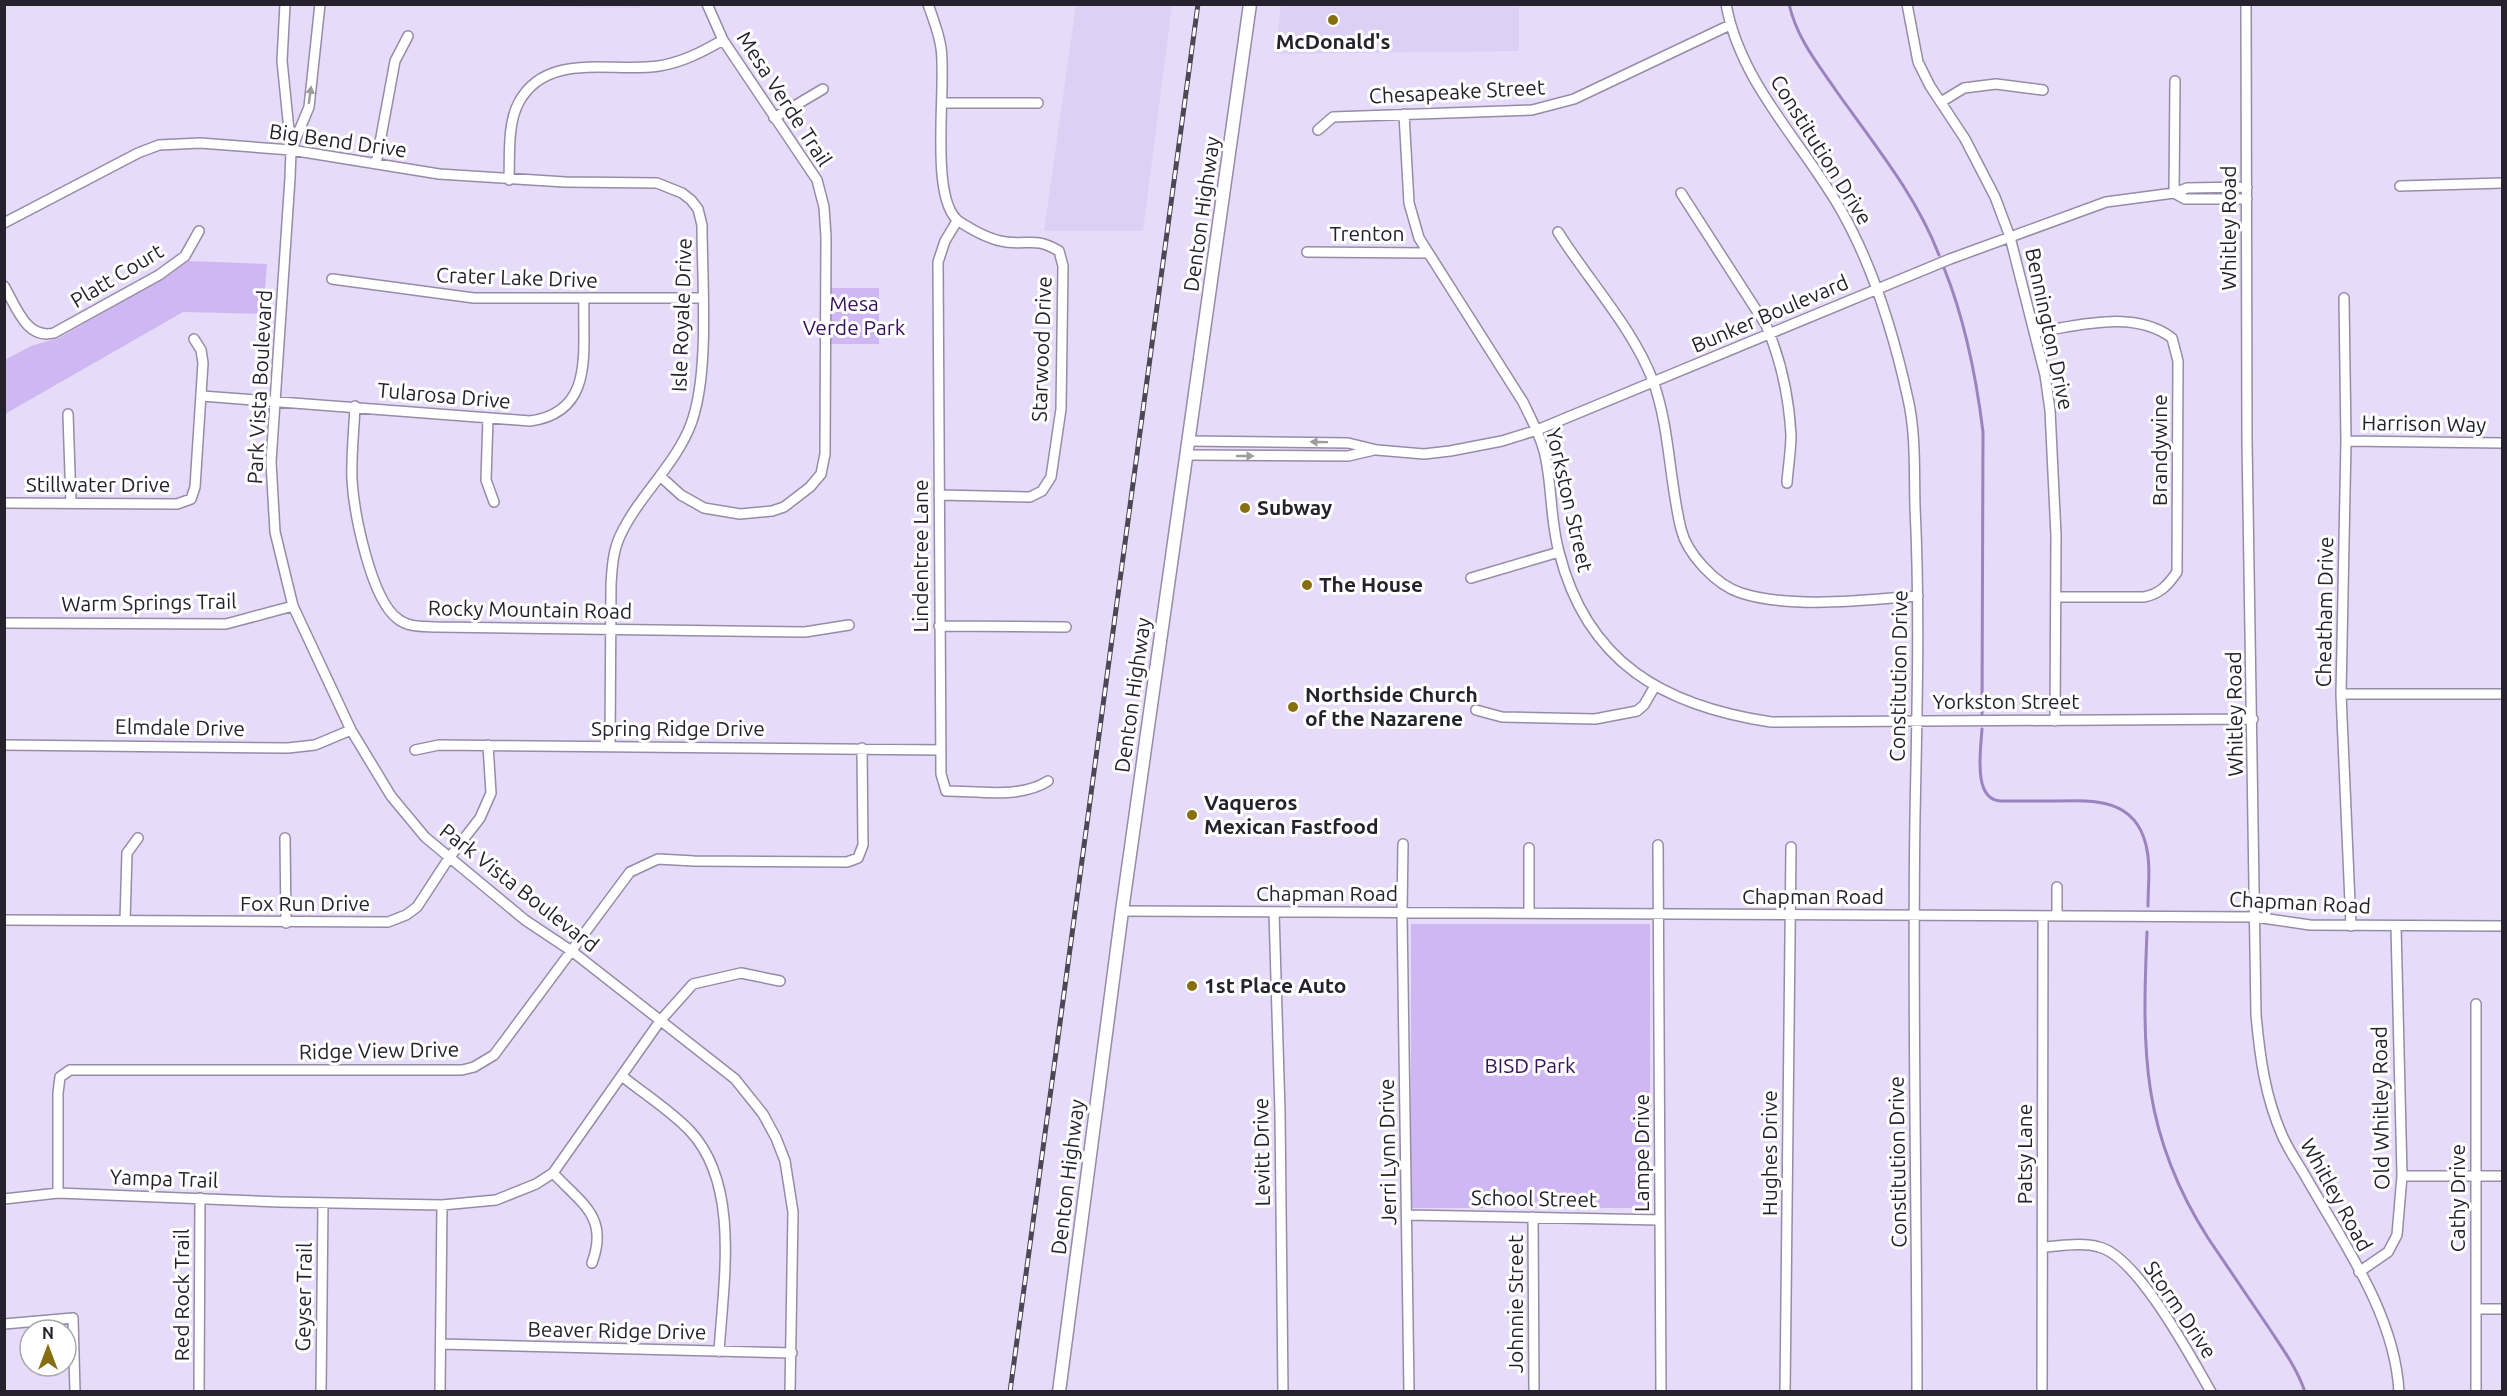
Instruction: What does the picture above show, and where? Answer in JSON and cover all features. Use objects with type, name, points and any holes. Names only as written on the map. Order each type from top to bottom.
[{"type":"main road","name":"Denton Highway","points":[[1059,1392],[1122,911],[1250,4]]},
{"type":"street","name":"Park Vista Boulevard","points":[[285,4],[282,60],[291,150],[271,462],[275,532],[293,606],[351,730],[391,796],[425,837],[525,920],[573,952],[735,1079],[763,1114],[785,1161],[794,1212],[790,1392]]},
{"type":"street","name":"Park Vista Boulevard","points":[[291,150],[309,107],[320,4]]},
{"type":"street","name":"Mesa Verde Trail","points":[[660,476],[694,504],[704,508],[740,514],[772,511],[800,497],[821,474],[825,454],[824,207],[817,180],[723,40],[707,4]]},
{"type":"street","name":"Mesa Verde Trail","points":[[714,4],[716,26]]},
{"type":"street","points":[[928,4],[942,49],[941,170],[944,197],[957,221]]},
{"type":"street","name":"Constitution Drive","points":[[1726,4],[1730,24],[1743,57],[1784,127],[1840,207],[1877,289],[1894,341],[1909,404],[1918,596],[1913,916],[1917,1392]]},
{"type":"street","name":"Bennington Drive","points":[[1907,4],[1918,62],[1965,139],[1990,187],[2010,237],[2036,332],[2050,410],[2056,535],[2055,721]]},
{"type":"street","name":"Whitley Road","points":[[2246,4],[2247,441],[2258,1034],[2263,1080],[2283,1137],[2359,1272],[2380,1315],[2398,1369],[2399,1392]]},
{"type":"street","name":"Chesapeake Street","points":[[1318,130],[1333,117],[1532,110],[1563,103],[1730,24]]},
{"type":"street","points":[[376,164],[395,60],[408,36]]},
{"type":"street","points":[[509,180],[514,116],[518,103],[540,78],[573,68],[643,67],[671,64],[695,56],[723,40]]},
{"type":"street","points":[[2174,193],[2175,81]]},
{"type":"street","points":[[1941,102],[1964,88],[1996,84],[2043,90]]},
{"type":"street","points":[[774,118],[823,89]]},
{"type":"street","points":[[942,103],[1038,103]]},
{"type":"street","name":"Yorkston Street","points":[[1404,114],[1409,203],[1419,238],[1523,402],[1537,430],[1547,464],[1558,552],[1581,610],[1591,628],[1620,660],[1655,686],[1677,697],[1729,716],[1771,722],[2253,719]]},
{"type":"street","name":"Big Bend Drive","points":[[4,223],[91,176],[159,145],[200,142],[291,150],[439,174],[509,180],[657,183],[682,193]]},
{"type":"street","points":[[2400,186],[2502,183]]},
{"type":"street","name":"Bunker Boulevard","points":[[1189,441],[1348,442],[1377,450],[1424,454],[1502,441],[1537,430],[1877,289],[2106,202],[2174,193],[2187,188],[2247,187]]},
{"type":"street","name":"Isle Royale Drive","points":[[610,746],[610,584],[613,559],[619,538],[628,522],[681,448],[697,407],[702,345],[702,225],[698,209],[682,193]]},
{"type":"street","points":[[1681,193],[1719,249],[1770,334],[1782,369],[1787,400],[1791,437],[1787,483]]},
{"type":"street","name":"Bunker Boulevard","points":[[2174,193],[2185,199],[2247,199]]},
{"type":"street","name":"Starwood Drive","points":[[939,495],[1029,497],[1042,491],[1051,477],[1061,409],[1063,266],[1059,251],[1044,242],[1007,242],[990,238],[957,221]]},
{"type":"street","name":"Lindentree Lane","points":[[957,221],[945,241],[938,262],[941,774],[946,791],[1017,792],[1036,789],[1048,781]]},
{"type":"street","name":"Platt Court","points":[[4,285],[32,330],[40,334],[54,333],[159,275],[185,255],[199,231]]},
{"type":"street","points":[[1558,232],[1640,351],[1653,382],[1664,430],[1681,530],[1695,558],[1730,588],[1755,597],[1813,602],[1918,596]]},
{"type":"street","name":"Trenton","points":[[1307,252],[1427,253]]},
{"type":"street","name":"Crater Lake Drive","points":[[332,279],[474,298],[702,298]]},
{"type":"street","name":"Cheatham Drive","points":[[2344,298],[2346,441],[2341,694],[2351,926]]},
{"type":"street","name":"Tularosa Drive","points":[[202,396],[530,421],[548,419],[569,404],[576,395],[581,378],[584,299]]},
{"type":"street","name":"Brandywine","points":[[2036,332],[2112,322],[2140,324],[2163,332],[2172,338],[2178,360],[2177,572],[2164,588],[2154,595],[2056,597]]},
{"type":"street","points":[[194,339],[201,350],[203,363],[202,396]]},
{"type":"street","name":"Stillwater Drive","points":[[4,503],[177,504],[191,499],[195,487],[202,396]]},
{"type":"street","name":"Rocky Mountain Road","points":[[355,406],[352,455],[354,501],[374,580],[384,604],[398,620],[412,626],[438,627],[805,632],[849,626]]},
{"type":"street","points":[[68,414],[71,503]]},
{"type":"street","points":[[488,418],[486,480],[494,502]]},
{"type":"street","name":"Harrison Way","points":[[2346,441],[2502,442]]},
{"type":"street","points":[[1288,442],[1288,456]]},
{"type":"street","name":"Bunker Boulevard","points":[[1187,455],[1348,456],[1377,450]]},
{"type":"street","points":[[1472,578],[1558,552]]},
{"type":"street","name":"Warm Springs Trail","points":[[4,622],[226,624],[293,606]]},
{"type":"street","points":[[939,626],[1066,627]]},
{"type":"street","points":[[1476,710],[1502,717],[1595,719],[1637,711],[1644,705],[1655,686]]},
{"type":"street","points":[[2341,694],[2502,694]]},
{"type":"street","name":"Elmdale Drive","points":[[4,744],[288,748],[315,745],[351,730]]},
{"type":"street","name":"Spring Ridge Drive","points":[[415,750],[439,745],[488,745],[941,750]]},
{"type":"street","name":"Fox Run Drive","points":[[4,920],[388,922],[406,915],[417,906],[449,858],[480,818],[491,793],[488,745]]},
{"type":"street","name":"Ridge View Drive","points":[[58,1193],[58,1093],[60,1077],[70,1070],[462,1070],[474,1067],[495,1055],[573,952],[603,905],[630,872],[658,859],[847,862],[858,858],[863,845],[862,748]]},
{"type":"street","points":[[125,921],[127,853],[138,838]]},
{"type":"street","points":[[285,838],[286,922]]},
{"type":"street","name":"Jerri Lynn Drive","points":[[1403,844],[1409,1392]]},
{"type":"street","name":"Lampe Drive","points":[[1658,845],[1661,1392]]},
{"type":"street","name":"Hughes Drive","points":[[1785,1392],[1791,847]]},
{"type":"street","points":[[1529,848],[1529,914]]},
{"type":"street","points":[[2056,887],[2056,916]]},
{"type":"street","name":"Chapman Road","points":[[1122,911],[2256,917],[2310,925],[2502,926]]},
{"type":"street","name":"Levitt Drive","points":[[1274,912],[1280,1112],[1283,1392]]},
{"type":"street","name":"Patsy Lane","points":[[2042,1392],[2043,916]]},
{"type":"street","name":"Old Whitley Road","points":[[2359,1272],[2388,1252],[2397,1235],[2402,1176],[2396,926]]},
{"type":"street","points":[[592,1263],[599,1240],[594,1218],[553,1173],[660,1021],[693,984],[741,973],[780,981]]},
{"type":"street","name":"Cathy Drive","points":[[2476,1004],[2476,1392]]},
{"type":"street","points":[[622,1076],[690,1131],[708,1157],[716,1179],[726,1234],[720,1352]]},
{"type":"street","name":"Yampa Trail","points":[[4,1199],[58,1193],[442,1205],[496,1200],[536,1184],[553,1173]]},
{"type":"street","points":[[2402,1176],[2502,1176]]},
{"type":"street","name":"Red Rock Trail","points":[[199,1392],[201,1198]]},
{"type":"street","name":"Geyser Trail","points":[[321,1392],[322,1203]]},
{"type":"street","points":[[440,1392],[442,1205]]},
{"type":"street","name":"School Street","points":[[1407,1215],[1660,1220]]},
{"type":"street","name":"Johnnie Street","points":[[1533,1217],[1534,1392]]},
{"type":"street","name":"Storm Drive","points":[[2044,1247],[2086,1245],[2100,1247],[2125,1262],[2146,1288],[2211,1392]]},
{"type":"street","points":[[2476,1309],[2502,1309]]},
{"type":"street","points":[[4,1324],[73,1318],[75,1392]]},
{"type":"street","name":"Beaver Ridge Drive","points":[[441,1344],[792,1353]]},
{"type":"shaded area","points":[[400,4],[641,4],[641,8],[400,5]]},
{"type":"shaded area","points":[[1076,5],[1172,5],[1143,231],[1044,231]]},
{"type":"shaded area","points":[[1281,5],[1519,5],[1519,51],[1275,54]]},
{"type":"green space","points":[[187,261],[267,264],[263,314],[183,312],[5,414],[5,360],[31,346],[59,338],[148,287]]},
{"type":"green space","name":"Mesa Verde Park","points":[[829,288],[879,288],[879,344],[829,344]]},
{"type":"green space","name":"BISD Park","points":[[1411,924],[1650,924],[1650,1208],[1411,1208]]},
{"type":"waterway","points":[[1789,4],[1797,29],[1809,51],[1906,191],[1930,233],[1939,255]]},
{"type":"waterway","points":[[1944,268],[1969,348],[1983,432],[1982,714]]},
{"type":"waterway","points":[[1982,729],[1980,772],[1986,792],[1992,798],[2001,801],[2099,802],[2112,805],[2133,819],[2141,830],[2148,853],[2148,906]]},
{"type":"waterway","points":[[2147,932],[2146,1053],[2150,1090],[2170,1163],[2186,1200],[2208,1238],[2284,1351],[2305,1392]]},
{"type":"railway","points":[[1010,1392],[1198,4]]},
{"type":"place","name":"McDonald's","points":[[1333,20]]},
{"type":"place","name":"Subway","points":[[1245,508]]},
{"type":"place","name":"The House","points":[[1307,585]]},
{"type":"place","name":"Northside Church of the Nazarene","points":[[1293,707]]},
{"type":"place","name":"Vaqueros Mexican Fastfood","points":[[1192,815]]},
{"type":"place","name":"1st Place Auto","points":[[1192,986]]}]
